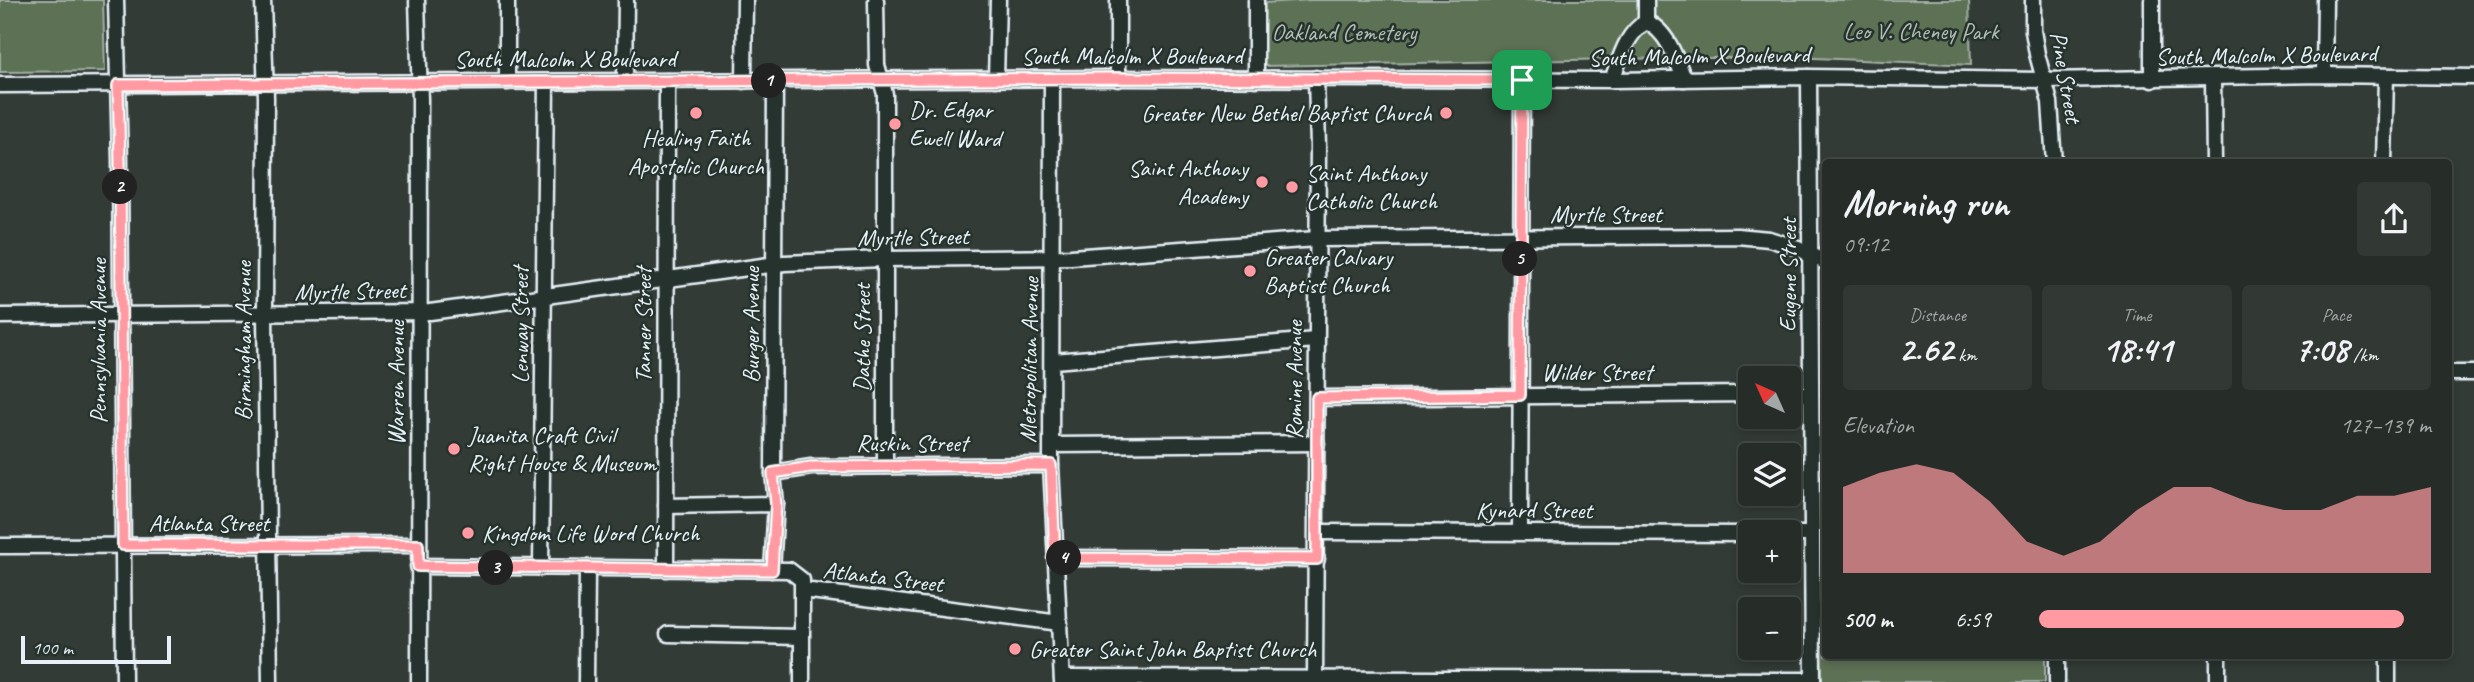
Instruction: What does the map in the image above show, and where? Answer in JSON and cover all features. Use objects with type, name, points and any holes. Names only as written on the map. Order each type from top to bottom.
[{"type":"street","name":"Pennsylvania Avenue","points":[[116,0],[124,682]]},
{"type":"street","name":"Birmingham Avenue","points":[[263,0],[270,682]]},
{"type":"street","name":"Warren Avenue","points":[[417,0],[419,682]]},
{"type":"street","points":[[507,0],[507,82]]},
{"type":"street","points":[[625,80],[626,0]]},
{"type":"street","points":[[744,80],[745,0]]},
{"type":"street","name":"Dathe Street","points":[[876,0],[877,65],[885,94],[885,466]]},
{"type":"street","points":[[996,79],[998,0]]},
{"type":"street","points":[[1118,0],[1118,79]]},
{"type":"street","points":[[1256,0],[1256,79]]},
{"type":"street","points":[[1646,0],[1646,22]]},
{"type":"street","name":"Pine Street","points":[[2033,0],[2034,31],[2050,102],[2054,159]]},
{"type":"street","points":[[2152,0],[2152,80]]},
{"type":"street","points":[[2324,75],[2325,0]]},
{"type":"street","points":[[1646,22],[1657,28],[1676,58],[1684,79]]},
{"type":"street","points":[[1612,80],[1634,30],[1646,22]]},
{"type":"street","name":"South Malcolm X Boulevard","points":[[0,85],[625,80],[1612,80],[1809,77],[2152,80],[2324,75],[2474,77]]},
{"type":"street","points":[[2385,159],[2386,76]]},
{"type":"street","name":"Eugene Street","points":[[1809,77],[1812,681]]},
{"type":"street","points":[[2213,78],[2214,159]]},
{"type":"street","name":"Metropolitan Avenue","points":[[1052,79],[1051,465],[1062,680]]},
{"type":"street","name":"Romine Avenue","points":[[1315,680],[1318,239],[1316,79]]},
{"type":"street","points":[[1520,532],[1522,80]]},
{"type":"street","name":"Tanner Street","points":[[666,569],[667,81]]},
{"type":"street","name":"Burger Avenue","points":[[772,570],[776,504],[773,473],[775,81]]},
{"type":"street","name":"Lenway Street","points":[[541,568],[546,82]]},
{"type":"street","name":"Myrtle Street","points":[[0,316],[419,313],[774,265],[884,259],[1053,258],[1318,239],[1737,236],[1769,239],[1798,248],[1822,261]]},
{"type":"street","points":[[1053,361],[1316,340]]},
{"type":"street","points":[[2452,373],[2474,373]]},
{"type":"street","name":"Wilder Street","points":[[1317,398],[1738,394]]},
{"type":"street","points":[[1801,394],[1811,394]]},
{"type":"street","points":[[1052,445],[1317,443]]},
{"type":"street","name":"Ruskin Street","points":[[773,473],[811,467],[1051,465]]},
{"type":"street","points":[[666,506],[776,504]]},
{"type":"street","name":"Kynard Street","points":[[1317,532],[1738,534]]},
{"type":"street","points":[[1801,534],[1812,534]]},
{"type":"street","name":"Atlanta Street","points":[[0,547],[418,545]]},
{"type":"street","points":[[1055,558],[1317,559]]},
{"type":"street","name":"Atlanta Street","points":[[418,566],[789,570],[802,580],[803,590],[1059,623]]},
{"type":"street","points":[[586,682],[587,568]]},
{"type":"street","points":[[802,682],[803,590]]},
{"type":"street","points":[[668,634],[801,637]]},
{"type":"street","points":[[2057,659],[2057,682]]},
{"type":"street","points":[[2218,659],[2218,682]]},
{"type":"street","points":[[2388,659],[2388,682]]},
{"type":"street","points":[[1062,680],[1812,681]]},
{"type":"green space","points":[[0,0],[103,0],[105,71],[0,72]]},
{"type":"green space","name":"Oakland Cemetery","points":[[1311,0],[1969,0],[1971,65],[1815,58],[1676,58],[1264,66],[1263,3]]},
{"type":"green space","points":[[1821,646],[1822,659],[2045,659],[2045,682],[1822,682]]},
{"type":"place","name":"Healing Faith Apostolic Church","points":[[696,113]]},
{"type":"place","name":"Greater New Bethel Baptist Church","points":[[1446,113]]},
{"type":"place","name":"Dr. Edgar Ewell Ward","points":[[895,124]]},
{"type":"place","name":"Saint Anthony Academy","points":[[1262,182]]},
{"type":"place","name":"Saint Anthony Catholic Church","points":[[1292,187]]},
{"type":"place","name":"Greater Calvary Baptist Church","points":[[1250,271]]},
{"type":"place","name":"Juanita Craft Civil Right House & Museum","points":[[454,449]]},
{"type":"place","name":"Kingdom Life Word Church","points":[[468,533]]},
{"type":"place","name":"Greater Saint John Baptist Church","points":[[1015,649]]},
{"type":"route","points":[[1112,78],[1522,80],[1520,395],[1317,398],[1317,559],[1055,558],[1051,465],[811,467],[773,473],[776,504],[772,570],[418,566],[418,545],[123,545],[118,85],[1112,78]]},
{"type":"park label","name":"Leo V. Cheney Park","points":[[1921,31]]}]
